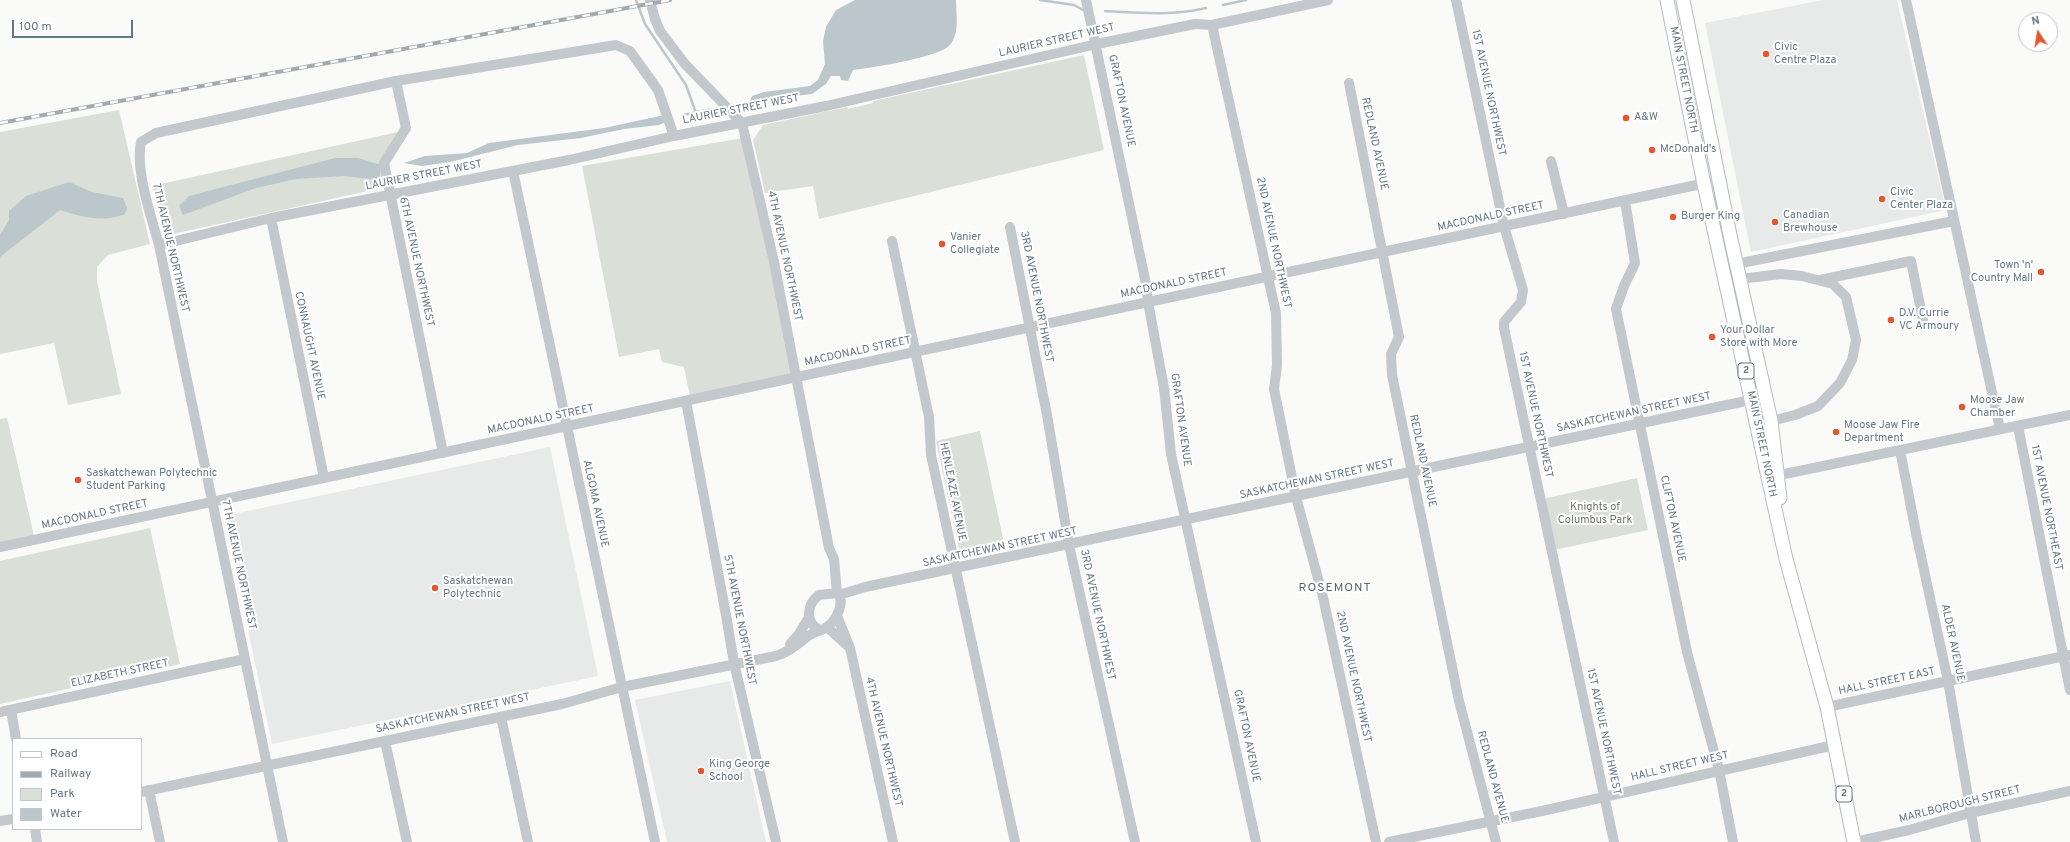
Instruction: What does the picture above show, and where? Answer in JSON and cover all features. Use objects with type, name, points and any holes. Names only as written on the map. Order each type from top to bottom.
[{"type":"main road","name":"MAIN STREET NORTH","points":[[1667,0],[1704,184],[1752,400],[1773,476],[1786,559],[1827,707],[1854,842]]},
{"type":"main road","name":"MAIN STREET NORTH","points":[[1683,0],[1736,264],[1771,421],[1773,476]]},
{"type":"street","points":[[650,0],[654,19],[664,37],[685,64],[742,123]]},
{"type":"street","name":"GRAFTON AVENUE","points":[[1086,0],[1097,44],[1146,284],[1164,388],[1171,454],[1187,520],[1256,842]]},
{"type":"street","name":"LAURIER STREET WEST","points":[[158,245],[271,218],[513,171],[674,136],[742,123],[1097,44],[1195,24],[1212,25],[1328,0]]},
{"type":"street","name":"1ST AVENUE NORTHWEST","points":[[1456,0],[1504,226],[1523,290],[1521,302],[1504,322],[1504,328],[1614,842]]},
{"type":"street","points":[[1906,0],[2000,429]]},
{"type":"street","name":"2ND AVENUE NORTHWEST","points":[[1212,25],[1276,313],[1277,365],[1274,389],[1296,497],[1323,597],[1376,842]]},
{"type":"street","name":"7TH AVENUE NORTHWEST","points":[[283,842],[213,502],[142,176],[138,154],[141,142],[156,133],[396,81],[616,45],[630,52],[658,90],[674,136]]},
{"type":"street","name":"6TH AVENUE NORTHWEST","points":[[396,81],[406,128],[384,162],[443,453]]},
{"type":"street","name":"REDLAND AVENUE","points":[[1349,83],[1384,252],[1399,337],[1392,354],[1392,375],[1459,701],[1492,821],[1496,842]]},
{"type":"street","name":"4TH AVENUE NORTHWEST","points":[[742,123],[774,262],[798,377],[829,548],[834,559],[839,597]]},
{"type":"street","points":[[1551,161],[1564,214]]},
{"type":"street","name":"ALGOMA AVENUE","points":[[513,171],[655,842]]},
{"type":"street","name":"MACDONALD STREET","points":[[0,547],[1720,180]]},
{"type":"street","name":"CLIFTON AVENUE","points":[[1625,201],[1635,263],[1624,286],[1616,309],[1687,652],[1719,770],[1733,842]]},
{"type":"street","name":"CONNAUGHT AVENUE","points":[[271,218],[324,478]]},
{"type":"street","points":[[1736,264],[1954,221]]},
{"type":"street","name":"3RD AVENUE NORTHWEST","points":[[1010,227],[1047,415],[1069,545],[1134,842]]},
{"type":"street","name":"HENLEAZE AVENUE","points":[[892,241],[929,417],[931,455],[1015,842]]},
{"type":"street","points":[[1818,280],[1911,260],[1924,325]]},
{"type":"street","points":[[1740,279],[1781,274],[1833,284],[1846,297],[1856,340],[1852,360],[1840,383],[1818,406],[1795,415],[1771,421]]},
{"type":"street","name":"SASKATCHEWAN STREET WEST","points":[[839,597],[856,594],[874,587],[955,569],[1765,397]]},
{"type":"street","name":"5TH AVENUE NORTHWEST","points":[[686,401],[734,663],[776,842]]},
{"type":"street","points":[[1773,476],[2070,415]]},
{"type":"street","name":"1ST AVENUE NORTHEAST","points":[[2018,426],[2067,656],[2070,690]]},
{"type":"street","name":"ALDER AVENUE","points":[[1900,450],[1916,533],[1948,681],[1976,842]]},
{"type":"street","name":"4TH AVENUE NORTHWEST","points":[[825,593],[830,579],[828,561],[829,548]]},
{"type":"street","points":[[824,628],[837,616],[839,597],[825,593],[814,599],[810,604],[809,617],[812,623],[824,628],[850,648]]},
{"type":"street","name":"4TH AVENUE NORTHWEST","points":[[837,616],[850,648],[893,842]]},
{"type":"street","name":"SASKATCHEWAN STREET WEST","points":[[769,655],[791,643],[809,617]]},
{"type":"street","name":"SASKATCHEWAN STREET WEST","points":[[145,791],[562,704],[622,687],[769,655],[776,656],[792,650],[807,636],[824,628]]},
{"type":"street","name":"HALL STREET EAST","points":[[1827,707],[2067,656]]},
{"type":"street","name":"ELIZABETH STREET","points":[[0,712],[245,659]]},
{"type":"street","points":[[11,710],[16,738]]},
{"type":"street","points":[[501,716],[528,842]]},
{"type":"street","points":[[385,741],[407,842]]},
{"type":"street","name":"HALL STREET WEST","points":[[1390,842],[1605,797],[1834,745]]},
{"type":"street","points":[[145,791],[160,842]]},
{"type":"street","name":"MARLBOROUGH STREET","points":[[1854,842],[1909,830],[1970,813],[2070,791]]},
{"type":"street","points":[[0,821],[12,819]]},
{"type":"street","points":[[35,830],[38,842]]},
{"type":"shaded area","name":"Civic Centre Plaza","points":[[1823,0],[1897,0],[1946,210],[1751,252],[1705,23]]},
{"type":"shaded area","points":[[550,447],[598,676],[272,744],[224,516]]},
{"type":"shaded area","name":"King George School","points":[[730,681],[766,842],[667,842],[635,700]]},
{"type":"green space","points":[[1084,55],[1104,150],[819,219],[813,186],[765,193],[753,140],[763,125],[847,107],[848,109],[873,103],[873,101]]},
{"type":"green space","points":[[119,110],[150,244],[108,255],[97,267],[97,281],[121,394],[68,405],[54,343],[0,354],[0,132]]},
{"type":"green space","points":[[407,130],[388,163],[386,187],[164,236],[152,186]]},
{"type":"green space","points":[[743,138],[793,375],[690,396],[684,367],[662,362],[659,349],[619,357],[582,166]]},
{"type":"green space","points":[[7,418],[34,536],[0,543],[0,419]]},
{"type":"green space","points":[[980,431],[1005,548],[961,557],[936,441]]},
{"type":"green space","name":"Knights of Columbus Park","points":[[1637,478],[1648,530],[1554,550],[1543,499]]},
{"type":"green space","points":[[150,528],[180,664],[0,704],[0,561]]},
{"type":"water","points":[[855,0],[956,0],[957,23],[955,35],[950,45],[933,54],[920,58],[853,70],[848,81],[841,80],[840,76],[831,76],[826,84],[812,94],[779,98],[764,103],[753,103],[750,101],[752,96],[764,92],[810,86],[818,80],[825,64],[823,41],[826,27],[836,10]]},
{"type":"water","points":[[664,116],[665,122],[659,125],[624,129],[581,138],[518,145],[450,162],[422,166],[404,163],[425,156],[467,153],[489,143],[604,128]]},
{"type":"water","points":[[335,158],[358,158],[381,165],[379,180],[344,176],[296,179],[256,188],[183,215],[179,206],[189,196]]},
{"type":"water","points":[[69,182],[92,192],[123,198],[127,208],[125,214],[117,217],[101,219],[84,217],[60,210],[0,257],[0,235],[9,220],[9,211],[26,196]]},
{"type":"waterway","points":[[636,0],[645,24],[686,85],[696,113]]},
{"type":"waterway","points":[[1040,0],[1074,5],[1083,10]]},
{"type":"waterway","points":[[1223,5],[1246,0]]},
{"type":"waterway","points":[[1105,11],[1169,13],[1194,11],[1206,8]]},
{"type":"waterway","points":[[683,115],[711,109]]},
{"type":"railway","points":[[0,123],[670,0]]},
{"type":"place","name":"Civic Centre Plaza","points":[[1766,54]]},
{"type":"place","name":"A&W","points":[[1626,118]]},
{"type":"place","name":"McDonald's","points":[[1652,150]]},
{"type":"place","name":"Civic Center Plaza","points":[[1882,199]]},
{"type":"place","name":"Burger King","points":[[1673,217]]},
{"type":"place","name":"Canadian Brewhouse","points":[[1775,222]]},
{"type":"place","name":"Vanier Collegiate","points":[[942,244]]},
{"type":"place","name":"Town 'n' Country Mall","points":[[2041,272]]},
{"type":"place","name":"D.V. Currie VC Armoury","points":[[1891,320]]},
{"type":"place","name":"Your Dollar Store with More","points":[[1712,337]]},
{"type":"place","name":"Moose Jaw Chamber","points":[[1962,407]]},
{"type":"place","name":"Moose Jaw Fire Department","points":[[1836,432]]},
{"type":"place","name":"Saskatchewan Polytechnic Student Parking","points":[[78,480]]},
{"type":"place","name":"Saskatchewan Polytechnic","points":[[435,588]]},
{"type":"place","name":"King George School","points":[[701,771]]},
{"type":"district","name":"ROSEMONT","points":[[1335,589]]}]
